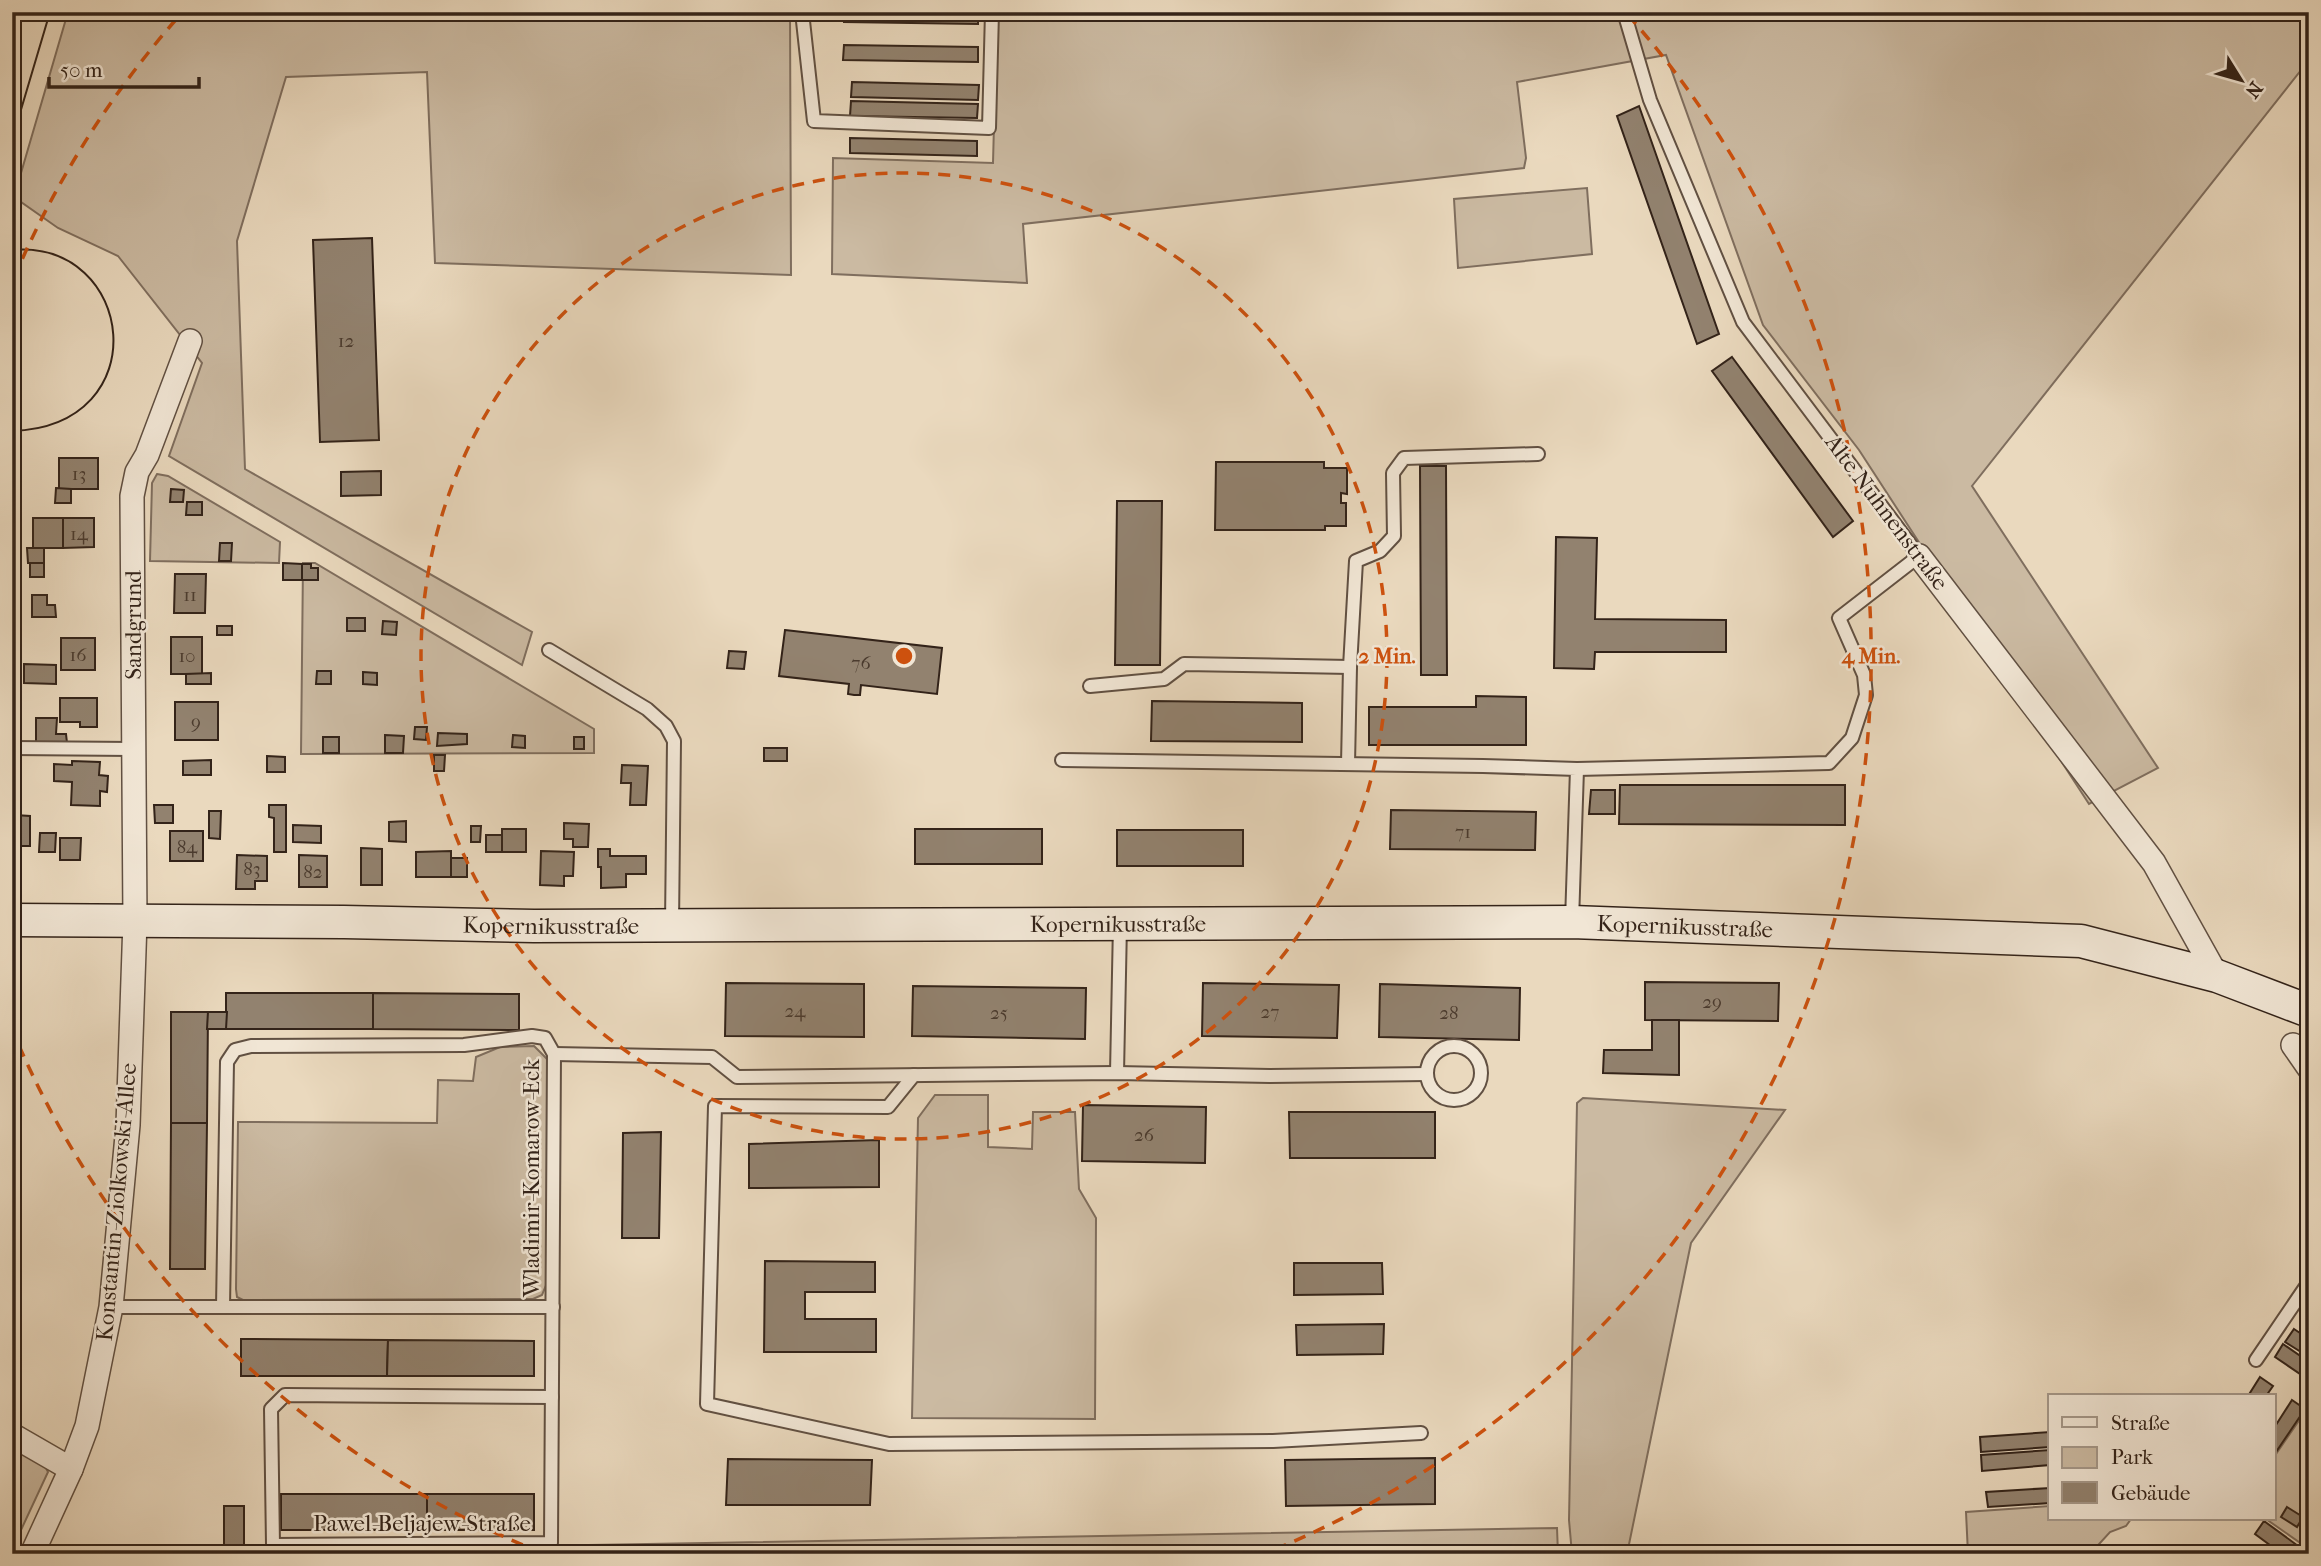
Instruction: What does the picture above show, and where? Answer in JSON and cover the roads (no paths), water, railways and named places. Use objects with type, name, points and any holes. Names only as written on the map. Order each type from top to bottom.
[{"type":"main road","name":"Kopernikusstraße","points":[[12,920],[672,925],[1572,922],[2081,941],[2217,976],[2309,1012]]},
{"type":"street","name":"Sandgrund","points":[[135,921],[132,496],[137,472],[147,454],[190,341]]},
{"type":"street","name":"Alte Nuhnenstraße","points":[[1919,556],[2154,863],[2217,976]]},
{"type":"street","name":"Konstantin-Ziolkowski-Allee","points":[[43,1550],[87,1426],[111,1307],[128,1125],[135,921]]},
{"type":"street","points":[[2293,1045],[2309,1068]]},
{"type":"street","points":[[12,1435],[71,1469]]},
{"type":"lane","points":[[802,12],[814,121],[989,128],[992,12]]},
{"type":"lane","name":"Alte Nuhnenstraße","points":[[1624,12],[1650,100],[1743,322],[1919,556]]},
{"type":"lane","points":[[1348,764],[1356,561],[1380,551],[1394,536],[1393,473],[1404,458],[1538,454]]},
{"type":"lane","points":[[1062,760],[1577,769],[1829,764],[1852,738],[1866,695],[1864,675],[1839,618],[1919,556]]},
{"type":"lane","points":[[550,650],[647,709],[666,726],[674,741],[672,925]]},
{"type":"lane","points":[[1090,685],[1164,678],[1185,664],[1350,667]]},
{"type":"lane","points":[[12,748],[133,749]]},
{"type":"lane","points":[[1572,922],[1577,769]]},
{"type":"lane","points":[[1117,1073],[1120,923]]},
{"type":"lane","name":"Wladimir-Komarow-Eck","points":[[111,1307],[223,1307],[553,1307],[554,1054],[545,1038],[532,1036],[464,1045],[251,1046],[235,1050],[227,1062],[223,1307]]},
{"type":"lane","points":[[1456,1046],[1473,1053],[1478,1060],[1482,1077],[1479,1085],[1468,1097],[1452,1101],[1444,1099],[1431,1089],[1427,1074],[1432,1057],[1439,1050],[1456,1046]]},
{"type":"lane","points":[[554,1054],[712,1057],[737,1077],[1117,1073],[1270,1076],[1427,1074]]},
{"type":"lane","points":[[914,1075],[888,1107],[715,1106],[708,1404],[889,1444],[1273,1441],[1421,1433]]},
{"type":"lane","points":[[2256,1360],[2309,1282]]},
{"type":"lane","name":"Pawel-Beljajew-Straße","points":[[552,1397],[285,1395],[271,1409],[273,1550],[551,1543],[553,1307]]},
{"type":"tram line","points":[[12,140],[50,12]]},
{"type":"tram line","points":[[12,250],[53,254],[85,273],[105,301],[113,334],[109,369],[91,399],[59,421],[12,431]]}]
